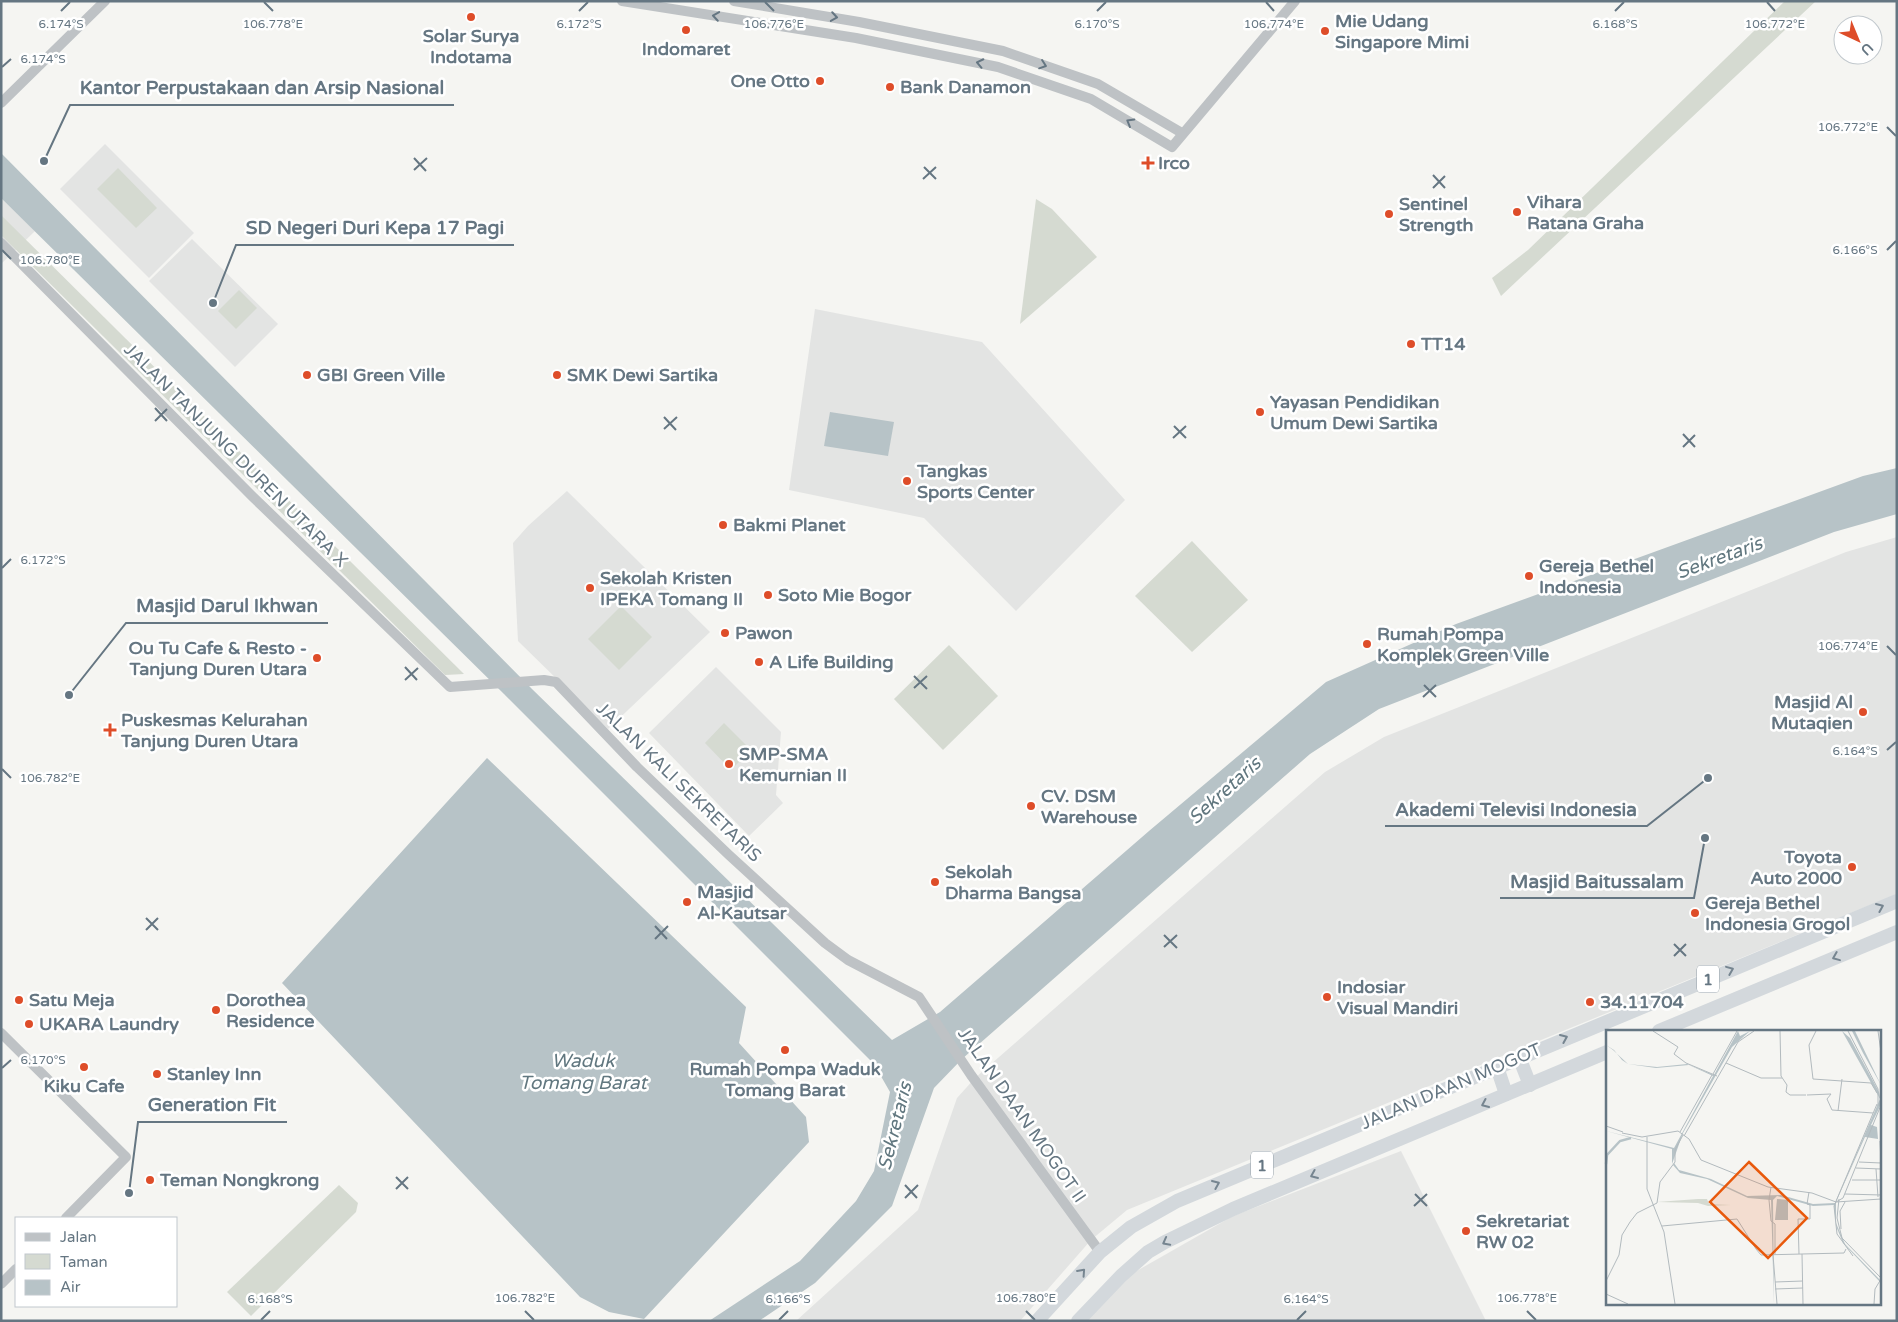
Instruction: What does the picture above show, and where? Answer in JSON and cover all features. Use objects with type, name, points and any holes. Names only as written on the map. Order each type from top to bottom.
[{"type":"highway","name":"JALAN DAAN MOGOT","points":[[1037,1321],[1100,1252],[1132,1227],[1177,1201],[1897,900]]},
{"type":"highway","name":"1","points":[[1661,1030],[1897,932]]},
{"type":"highway","name":"JALAN DAAN MOGOT","points":[[1078,1321],[1120,1276],[1148,1252],[1165,1242],[1233,1209],[1606,1052]]},
{"type":"highway","points":[[1519,1057],[1530,1084]]},
{"type":"highway","points":[[1497,1067],[1506,1094]]},
{"type":"street","points":[[1,103],[104,1]]},
{"type":"street","points":[[622,1],[856,38],[998,67],[1091,99],[1172,147],[1295,1]]},
{"type":"street","points":[[734,1],[859,22],[1003,51],[1098,84],[1182,133]]},
{"type":"street","name":"JALAN TANJUNG DUREN UTARA X","points":[[1,243],[253,497],[452,687]]},
{"type":"street","name":"JALAN KALI SEKRETARIS","points":[[452,687],[544,680],[556,682],[636,767],[825,943],[848,960],[919,997]]},
{"type":"street","name":"JALAN DAAN MOGOT II","points":[[919,997],[965,1066],[1100,1252]]},
{"type":"street","points":[[1,1033],[126,1157],[67,1217]]},
{"type":"street","points":[[1,1284],[15,1270]]},
{"type":"shaded area","points":[[105,144],[194,233],[149,278],[60,189]]},
{"type":"shaded area","points":[[1,198],[35,231],[1,264]]},
{"type":"shaded area","points":[[192,239],[278,324],[235,367],[149,281]]},
{"type":"shaded area","points":[[815,309],[982,342],[1125,500],[1016,611],[924,518],[789,490]]},
{"type":"shaded area","name":"Sekolah Kristen IPEKA Tomang II","points":[[567,491],[710,632],[608,729],[518,641],[513,543],[528,526]]},
{"type":"shaded area","points":[[1897,537],[1897,894],[1127,1210],[1091,1240],[1020,1321],[796,1321],[918,1210],[957,1098],[975,1078],[1325,772],[1384,737],[1846,552]]},
{"type":"shaded area","name":"SMP-SMA Kemurnian II","points":[[716,667],[781,732],[776,795],[783,803],[749,836],[649,733]]},
{"type":"shaded area","points":[[1401,1151],[1486,1321],[1075,1321],[1112,1285],[1233,1216]]},
{"type":"green space","points":[[1785,1],[1816,1],[1501,296],[1492,278],[1528,250]]},
{"type":"green space","points":[[118,168],[157,208],[136,228],[97,189]]},
{"type":"green space","points":[[1036,199],[1052,209],[1097,257],[1020,324]]},
{"type":"green space","points":[[1,215],[464,674],[445,675],[1,235]]},
{"type":"green space","points":[[239,290],[257,308],[236,329],[218,311]]},
{"type":"green space","points":[[1192,541],[1248,600],[1192,652],[1135,596]]},
{"type":"green space","points":[[621,606],[652,637],[619,670],[588,639]]},
{"type":"green space","points":[[949,645],[998,696],[943,750],[894,699]]},
{"type":"green space","points":[[724,723],[751,750],[731,770],[705,743]]},
{"type":"green space","points":[[339,1185],[358,1203],[356,1212],[251,1316],[227,1292]]},
{"type":"water","name":"Sekretaris","points":[[1,153],[532,689],[892,1040],[940,1012],[1149,831],[1326,682],[1456,624],[1863,476],[1897,468],[1897,514],[1834,532],[1379,709],[1310,754],[962,1059],[934,1088],[892,1206],[815,1283],[759,1321],[709,1321],[800,1261],[856,1201],[874,1171],[890,1092],[874,1064],[504,694],[1,198]]},
{"type":"water","points":[[830,412],[894,422],[888,456],[824,446]]},
{"type":"water","name":"Waduk Tomang Barat","points":[[487,758],[746,1007],[739,1043],[806,1117],[809,1142],[644,1319],[609,1312],[580,1297],[282,983]]},
{"type":"place","name":"Solar Surya Indotama","points":[[471,17]]},
{"type":"place","name":"Indomaret","points":[[686,30]]},
{"type":"place","name":"Mie Udang Singapore Mimi","points":[[1325,31]]},
{"type":"place","name":"One Otto","points":[[820,81]]},
{"type":"place","name":"Bank Danamon","points":[[890,87]]},
{"type":"place","name":"Kantor Perpustakaan dan Arsip Nasional","points":[[44,161]]},
{"type":"place","name":"Irco","points":[[1148,163]]},
{"type":"place","name":"Vihara Ratana Graha","points":[[1517,212]]},
{"type":"place","name":"Sentinel Strength","points":[[1389,214]]},
{"type":"place","name":"SD Negeri Duri Kepa 17 Pagi","points":[[213,303]]},
{"type":"place","name":"TT14","points":[[1411,344]]},
{"type":"place","name":"GBI Green Ville","points":[[307,375]]},
{"type":"place","name":"SMK Dewi Sartika","points":[[557,375]]},
{"type":"place","name":"Yayasan Pendidikan Umum Dewi Sartika","points":[[1260,412]]},
{"type":"place","name":"Tangkas Sports Center","points":[[907,481]]},
{"type":"place","name":"Bakmi Planet","points":[[723,525]]},
{"type":"place","name":"Gereja Bethel Indonesia","points":[[1529,576]]},
{"type":"place","name":"Sekolah Kristen IPEKA Tomang II","points":[[590,588]]},
{"type":"place","name":"Soto Mie Bogor","points":[[768,595]]},
{"type":"place","name":"Pawon","points":[[725,633]]},
{"type":"place","name":"Rumah Pompa Komplek Green Ville","points":[[1367,644]]},
{"type":"place","name":"Ou Tu Cafe & Resto - Tanjung Duren Utara","points":[[317,658]]},
{"type":"place","name":"A Life Building","points":[[759,662]]},
{"type":"place","name":"Masjid Darul Ikhwan","points":[[69,695]]},
{"type":"place","name":"Masjid Al Mutaqien","points":[[1863,712]]},
{"type":"place","name":"Puskesmas Kelurahan Tanjung Duren Utara","points":[[110,730]]},
{"type":"place","name":"SMP-SMA Kemurnian II","points":[[729,764]]},
{"type":"place","name":"Akademi Televisi Indonesia","points":[[1708,778]]},
{"type":"place","name":"CV. DSM Warehouse","points":[[1031,806]]},
{"type":"place","name":"Masjid Baitussalam","points":[[1705,838]]},
{"type":"place","name":"Toyota Auto 2000","points":[[1852,867]]},
{"type":"place","name":"Sekolah Dharma Bangsa","points":[[935,882]]},
{"type":"place","name":"Masjid Al-Kautsar","points":[[687,902]]},
{"type":"place","name":"Gereja Bethel Indonesia Grogol","points":[[1695,913]]},
{"type":"place","name":"Indosiar Visual Mandiri","points":[[1327,997]]},
{"type":"place","name":"Satu Meja","points":[[19,1000]]},
{"type":"place","name":"34.11704","points":[[1590,1002]]},
{"type":"place","name":"Dorothea Residence","points":[[216,1010]]},
{"type":"place","name":"UKARA Laundry","points":[[29,1024]]},
{"type":"place","name":"Rumah Pompa Waduk Tomang Barat","points":[[785,1050]]},
{"type":"place","name":"Kiku Cafe","points":[[84,1067]]},
{"type":"place","name":"Stanley Inn","points":[[157,1074]]},
{"type":"place","name":"Teman Nongkrong","points":[[150,1180]]},
{"type":"place","name":"Generation Fit","points":[[129,1193]]},
{"type":"place","name":"Sekretariat RW 02","points":[[1466,1231]]}]
